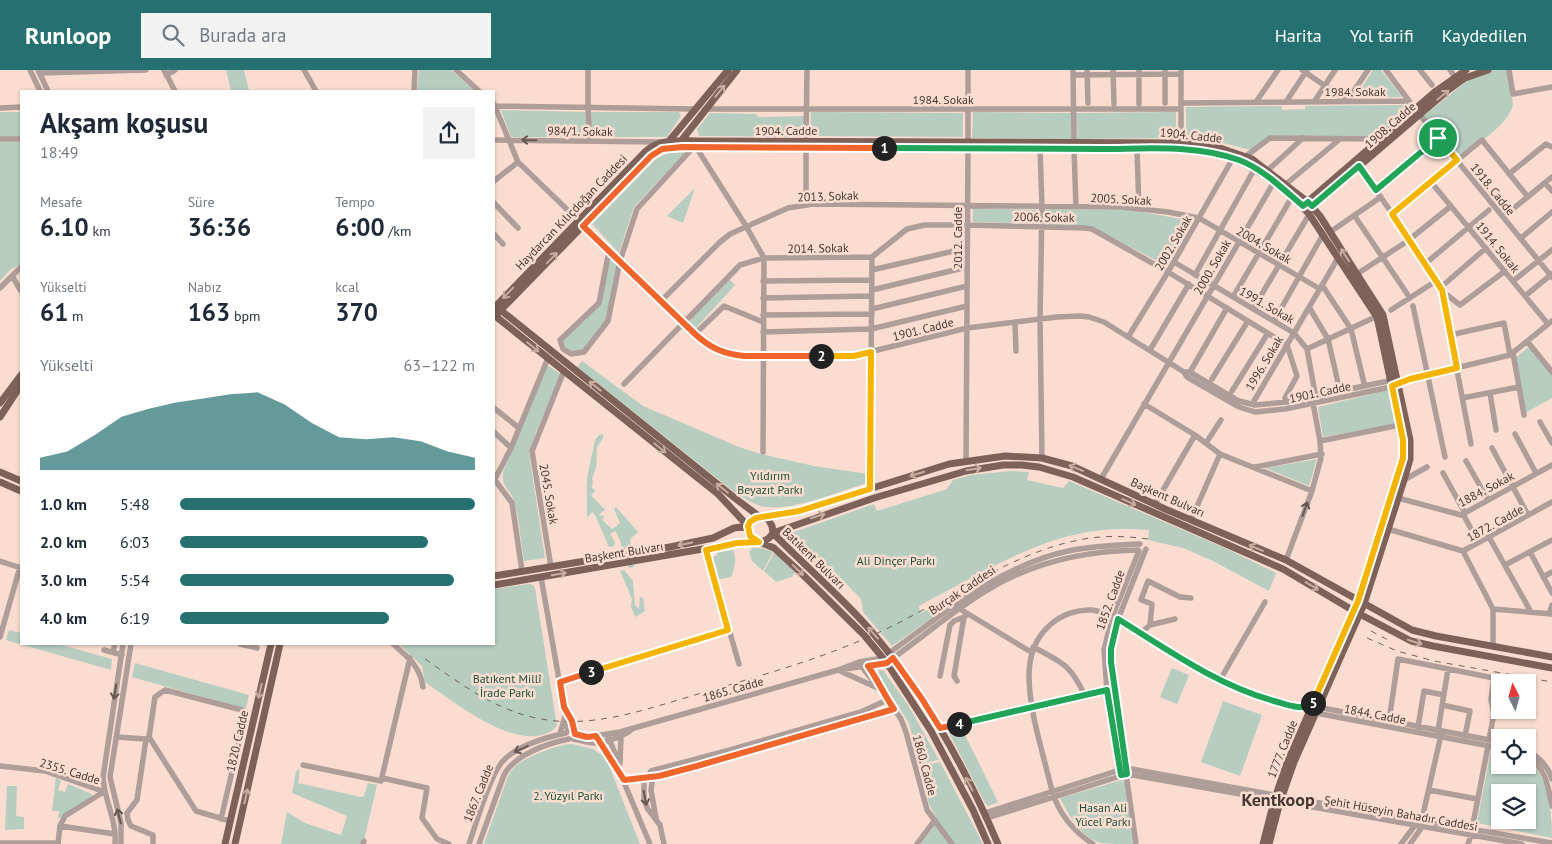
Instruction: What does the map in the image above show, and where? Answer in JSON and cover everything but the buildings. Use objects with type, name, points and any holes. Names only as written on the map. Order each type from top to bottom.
[{"type":"main road","points":[[668,144],[694,109],[728,70]]},
{"type":"main road","points":[[668,144],[681,144],[705,109],[737,70]]},
{"type":"main road","name":"1908. Cadde","points":[[1307,208],[1359,166],[1455,77],[1466,70]]},
{"type":"main road","name":"1908. Cadde","points":[[1307,208],[1380,139],[1465,78],[1488,70]]},
{"type":"main road","name":"Haydarcan Kılıçdoğan Caddesi","points":[[496,312],[581,223],[651,156],[668,144]]},
{"type":"main road","name":"1904. Cadde","points":[[681,144],[693,149],[806,144]]},
{"type":"main road","name":"1904. Cadde","points":[[681,144],[1181,146],[1220,148],[1246,156],[1268,170],[1286,184],[1330,232],[1383,315],[1395,383],[1410,450],[1404,480],[1361,603]]},
{"type":"main road","name":"1904. Cadde","points":[[968,145],[1138,149],[1181,146],[1233,158],[1255,168],[1307,208],[1377,317],[1395,383],[1403,440],[1403,458],[1364,582],[1361,603]]},
{"type":"main road","name":"Batıkent Bulvarı","points":[[496,312],[736,500],[760,517],[766,518],[771,522],[773,533],[852,611],[922,699],[940,728],[986,815],[998,844]]},
{"type":"main road","name":"Batıkent Bulvarı","points":[[550,355],[564,371],[718,494],[748,526],[750,536],[774,548],[888,658],[931,731],[973,810],[988,844]]},
{"type":"main road","points":[[0,403],[20,376]]},
{"type":"main road","points":[[0,416],[20,386]]},
{"type":"main road","name":"Başkent Bulvarı","points":[[760,517],[799,511],[935,468],[966,461],[1005,456],[1042,458],[1060,462],[1101,478],[1155,504],[1286,560],[1361,603],[1417,631],[1552,657]]},
{"type":"main road","name":"Başkent Bulvarı","points":[[773,533],[864,501],[954,473],[1003,465],[1031,466],[1073,477],[1283,569],[1357,613],[1417,643],[1552,668]]},
{"type":"main road","points":[[0,472],[20,481]]},
{"type":"main road","points":[[0,482],[20,491]]},
{"type":"main road","points":[[748,526],[753,519],[760,517]]},
{"type":"main road","name":"Başkent Bulvarı","points":[[495,576],[703,540],[713,538],[734,528],[748,526]]},
{"type":"main road","points":[[759,542],[769,539],[773,533]]},
{"type":"main road","name":"Başkent Bulvarı","points":[[495,586],[737,543],[759,542]]},
{"type":"main road","points":[[1342,592],[1355,591],[1364,582]]},
{"type":"main road","points":[[1357,613],[1361,603]]},
{"type":"main road","name":"1777. Cadde","points":[[1269,844],[1287,763],[1354,630],[1357,613]]},
{"type":"main road","name":"1777. Cadde","points":[[1314,709],[1357,613]]},
{"type":"main road","points":[[1354,630],[1362,623],[1371,620]]},
{"type":"main road","name":"1820. Cadde","points":[[224,844],[271,645]]},
{"type":"main road","name":"1820. Cadde","points":[[235,844],[280,645]]},
{"type":"main road","name":"1777. Cadde","points":[[1263,844],[1278,799]]},
{"type":"street","points":[[30,70],[40,90]]},
{"type":"street","points":[[48,90],[39,71],[146,70]]},
{"type":"street","points":[[174,90],[165,72],[175,70]]},
{"type":"street","points":[[304,70],[315,90]]},
{"type":"street","points":[[414,90],[416,70]]},
{"type":"street","points":[[456,70],[478,90]]},
{"type":"street","points":[[588,70],[590,141]]},
{"type":"street","points":[[806,205],[807,70]]},
{"type":"street","name":"2012. Cadde","points":[[966,461],[968,70]]},
{"type":"street","points":[[1256,102],[1278,70]]},
{"type":"street","points":[[1314,102],[1335,70]]},
{"type":"street","points":[[1286,102],[1305,71],[1347,101],[1368,70]]},
{"type":"street","name":"1918. Cadde","points":[[1386,70],[1408,101],[1552,275]]},
{"type":"street","points":[[1420,70],[1432,85]]},
{"type":"street","points":[[1450,70],[1455,77]]},
{"type":"street","points":[[1509,70],[1513,94],[1552,86]]},
{"type":"street","points":[[1076,207],[1073,72],[1181,72],[1181,146]]},
{"type":"street","points":[[1087,72],[1088,103]]},
{"type":"street","points":[[1113,72],[1114,104]]},
{"type":"street","points":[[1139,72],[1139,104]]},
{"type":"street","points":[[1165,72],[1166,103]]},
{"type":"street","name":"1984. Sokak","points":[[705,109],[1074,109],[1256,102],[1408,101]]},
{"type":"street","points":[[495,105],[694,109]]},
{"type":"street","name":"1901. Cadde","points":[[495,107],[518,162],[695,334],[705,343],[721,352],[744,356],[848,356],[967,328],[1065,316],[1089,317],[1104,322],[1169,362],[1239,401],[1255,405],[1287,402],[1395,383]]},
{"type":"street","points":[[0,108],[20,108]]},
{"type":"street","points":[[1246,156],[1270,138],[1380,139]]},
{"type":"street","points":[[1268,170],[1304,138]]},
{"type":"street","points":[[1376,190],[1438,138]]},
{"type":"street","points":[[0,139],[20,139]]},
{"type":"street","points":[[1286,184],[1340,139]]},
{"type":"street","name":"984/1. Sokak","points":[[495,140],[668,144]]},
{"type":"street","points":[[1392,214],[1482,140],[1528,197]]},
{"type":"street","points":[[1509,174],[1549,145]]},
{"type":"street","points":[[1040,148],[1042,207],[1040,319],[1042,458]]},
{"type":"street","points":[[609,251],[599,303],[561,338],[560,344],[564,350],[575,354],[586,351],[608,321],[620,261],[638,207],[693,149],[746,226],[764,258],[763,452]]},
{"type":"street","points":[[1138,149],[1139,209]]},
{"type":"street","name":"2002. Sokak","points":[[1128,337],[1174,262],[1233,158]]},
{"type":"street","points":[[495,179],[518,162]]},
{"type":"street","points":[[1359,166],[1441,289],[1462,305],[1505,271]]},
{"type":"street","points":[[1194,275],[1255,168]]},
{"type":"street","points":[[1503,217],[1552,177]]},
{"type":"street","name":"2000. Sokak","points":[[1101,478],[1274,182]]},
{"type":"street","name":"1914. Sokak","points":[[1431,182],[1550,324]]},
{"type":"street","points":[[1545,183],[1552,191]]},
{"type":"street","points":[[1233,297],[1292,197]]},
{"type":"street","points":[[1330,232],[1381,197]]},
{"type":"street","points":[[495,204],[518,228]]},
{"type":"street","name":"2013. Sokak","points":[[661,301],[730,234],[788,208],[806,205],[1042,207]]},
{"type":"street","points":[[1357,274],[1408,241],[1451,206]]},
{"type":"street","name":"2005. Sokak","points":[[1042,207],[1122,207],[1199,218]]},
{"type":"street","points":[[1253,309],[1279,265],[1307,208]]},
{"type":"street","points":[[1425,264],[1489,210]]},
{"type":"street","points":[[1520,238],[1552,212]]},
{"type":"street","points":[[1354,215],[1410,298]]},
{"type":"street","name":"2004. Sokak","points":[[1199,218],[1279,265],[1321,287]]},
{"type":"street","points":[[870,489],[872,257],[911,228],[931,225],[968,225]]},
{"type":"street","name":"2006. Sokak","points":[[968,225],[1092,229],[1168,272]]},
{"type":"street","points":[[495,235],[503,244]]},
{"type":"street","points":[[1274,321],[1321,238]]},
{"type":"street","points":[[872,270],[967,248]]},
{"type":"street","points":[[1441,289],[1486,248]]},
{"type":"street","points":[[1513,281],[1552,250]]},
{"type":"street","name":"2014. Sokak","points":[[624,384],[736,268],[745,263],[764,258],[872,257]]},
{"type":"street","name":"1996. Sokak","points":[[1254,401],[1338,258]]},
{"type":"street","name":"1991. Sokak","points":[[1174,262],[1294,333],[1307,349]]},
{"type":"street","points":[[0,288],[20,268]]},
{"type":"street","points":[[763,298],[872,293],[967,268]]},
{"type":"street","name":"1991. Sokak","points":[[1168,272],[1287,344],[1297,376],[1285,398]]},
{"type":"street","points":[[1525,296],[1552,275]]},
{"type":"street","points":[[12,276],[20,289]]},
{"type":"street","points":[[764,281],[872,280]]},
{"type":"street","points":[[1391,310],[1436,281]]},
{"type":"street","points":[[1150,350],[1189,284]]},
{"type":"street","points":[[763,315],[872,312],[967,286]]},
{"type":"street","points":[[1321,287],[1351,329],[1364,383]]},
{"type":"street","points":[[1441,289],[1471,444]]},
{"type":"street","points":[[695,334],[724,306],[763,322]]},
{"type":"street","points":[[763,332],[872,329],[967,306]]},
{"type":"street","points":[[1413,306],[1445,457]]},
{"type":"street","points":[[1309,307],[1328,339],[1339,388]]},
{"type":"street","points":[[1187,372],[1227,308]]},
{"type":"street","points":[[1314,393],[1307,349],[1373,318]]},
{"type":"street","points":[[1212,379],[1248,321]]},
{"type":"street","points":[[1015,322],[1016,351]]},
{"type":"street","points":[[1450,335],[1504,323],[1524,415]]},
{"type":"street","name":"1901. Cadde","points":[[1187,372],[1187,377],[1249,411],[1284,410],[1512,354],[1550,324]]},
{"type":"street","points":[[1232,390],[1268,333]]},
{"type":"street","points":[[1527,342],[1552,372]]},
{"type":"street","points":[[495,479],[511,448],[550,355]]},
{"type":"street","name":"2045. Sokak","points":[[551,567],[532,451],[564,371]]},
{"type":"street","points":[[1462,398],[1519,387]]},
{"type":"street","points":[[1490,393],[1496,430]]},
{"type":"street","points":[[1286,560],[1312,491],[1322,454],[1313,403]]},
{"type":"street","points":[[1144,404],[1195,435],[1220,454],[1312,491]]},
{"type":"street","points":[[495,409],[519,428]]},
{"type":"street","points":[[1206,443],[1221,420]]},
{"type":"street","points":[[1540,422],[1552,444]]},
{"type":"street","points":[[1320,442],[1400,425]]},
{"type":"street","points":[[495,433],[511,448]]},
{"type":"street","points":[[1515,434],[1536,473]]},
{"type":"street","points":[[1155,504],[1195,435]]},
{"type":"street","points":[[1492,448],[1528,515]]},
{"type":"street","points":[[1192,520],[1220,454]]},
{"type":"street","points":[[1253,467],[1322,454]]},
{"type":"street","points":[[1466,461],[1488,500]]},
{"type":"street","name":"1884. Sokak","points":[[1398,498],[1459,515],[1464,514],[1552,465]]},
{"type":"street","points":[[1404,480],[1427,467]]},
{"type":"street","points":[[1443,473],[1475,536]]},
{"type":"street","points":[[495,482],[512,503],[522,571]]},
{"type":"street","name":"1872. Cadde","points":[[1388,529],[1464,551],[1552,502]]},
{"type":"street","points":[[1489,537],[1531,612]]},
{"type":"street","points":[[1505,565],[1552,540]]},
{"type":"street","name":"Burçak Caddesi","points":[[888,658],[974,592],[1016,568],[1067,551],[1095,547],[1141,549]]},
{"type":"street","name":"Burçak Caddesi","points":[[888,658],[1000,583],[1047,563],[1086,554],[1141,549]]},
{"type":"street","name":"1852. Cadde","points":[[1123,772],[1107,690],[1104,650],[1141,549]]},
{"type":"street","points":[[706,550],[728,630],[740,664]]},
{"type":"street","points":[[1464,551],[1493,609],[1493,647]]},
{"type":"street","points":[[1530,552],[1552,593]]},
{"type":"street","points":[[0,561],[20,568]]},
{"type":"street","points":[[0,637],[20,571]]},
{"type":"street","points":[[1543,577],[1552,572]]},
{"type":"street","points":[[541,577],[560,682],[564,716],[570,735]]},
{"type":"street","points":[[1150,625],[1152,604],[1140,600],[1148,581],[1180,597],[1191,598]]},
{"type":"street","points":[[1092,844],[1068,823],[1053,794],[1033,707],[1029,676],[1032,650],[1046,629],[1066,614],[1089,610],[1115,618],[1220,680],[1265,602]]},
{"type":"street","points":[[1493,609],[1551,614],[1552,605]]},
{"type":"street","points":[[960,609],[966,616],[1032,650],[1056,659],[1069,668],[1077,678],[1085,696]]},
{"type":"street","points":[[940,676],[950,625],[954,621],[966,616]]},
{"type":"street","points":[[956,681],[954,676],[966,616]]},
{"type":"street","name":"1852. Cadde","points":[[1115,618],[1111,662],[1123,772]]},
{"type":"street","points":[[1141,633],[1150,625],[1175,619]]},
{"type":"street","points":[[560,682],[728,630]]},
{"type":"street","points":[[113,652],[115,645]]},
{"type":"street","points":[[114,844],[114,822],[105,794],[103,777],[123,645]]},
{"type":"street","points":[[122,844],[121,823],[110,777],[131,645]]},
{"type":"street","points":[[244,645],[257,648]]},
{"type":"street","points":[[393,645],[410,658],[418,668],[423,687]]},
{"type":"street","points":[[104,650],[122,655]]},
{"type":"street","points":[[303,764],[381,781],[410,658]]},
{"type":"street","name":"1865. Cadde","points":[[570,735],[595,744],[608,737],[634,728],[838,670],[888,658]]},
{"type":"street","points":[[1389,721],[1398,659],[1494,678],[1492,704],[1494,713],[1468,844]]},
{"type":"street","name":"1860. Cadde","points":[[864,664],[904,724],[925,805],[952,844]]},
{"type":"street","points":[[1410,844],[1422,827],[1422,819],[1440,733],[1448,669]]},
{"type":"street","points":[[838,670],[880,689]]},
{"type":"street","name":"1844. Cadde","points":[[1220,680],[1252,694],[1300,708],[1389,721],[1440,733],[1465,736],[1491,744]]},
{"type":"street","points":[[153,844],[153,835],[131,826],[127,816],[128,811],[137,800],[155,697],[165,690],[242,710],[245,713],[221,819]]},
{"type":"street","points":[[940,728],[1107,690]]},
{"type":"street","points":[[1418,727],[1424,691],[1444,695]]},
{"type":"street","points":[[664,844],[660,825],[647,808],[644,799],[644,782],[650,777],[651,771],[656,768],[730,750],[861,712],[887,700]]},
{"type":"street","points":[[1442,705],[1470,712],[1465,736]]},
{"type":"street","points":[[564,707],[572,721],[570,735]]},
{"type":"street","points":[[624,780],[650,777],[697,766],[894,709]]},
{"type":"street","name":"1844. Cadde","points":[[1314,709],[1491,743]]},
{"type":"street","name":"1865. Cadde","points":[[570,735],[587,737],[621,736],[634,728]]},
{"type":"street","name":"1867. Cadde","points":[[469,844],[495,773],[502,761],[520,749],[570,735]]},
{"type":"street","name":"1867. Cadde","points":[[479,844],[504,775],[510,765],[523,756],[570,735]]},
{"type":"street","points":[[596,736],[620,772],[650,844]]},
{"type":"street","points":[[620,772],[621,736]]},
{"type":"street","points":[[116,737],[147,738]]},
{"type":"street","points":[[608,737],[616,755],[620,772]]},
{"type":"street","points":[[147,738],[196,811],[230,821]]},
{"type":"street","points":[[1536,756],[1550,768],[1552,779]]},
{"type":"street","points":[[1536,764],[1544,774],[1552,806]]},
{"type":"street","name":"2355. Cadde","points":[[0,766],[45,771],[105,794]]},
{"type":"street","points":[[1123,772],[1136,844]]},
{"type":"street","name":"Şehit Hüseyin Bahadır Caddesi","points":[[986,815],[1123,772],[1278,799],[1414,826],[1552,843]]},
{"type":"street","points":[[382,778],[427,788],[422,818],[437,839],[449,844]]},
{"type":"street","points":[[1429,790],[1478,799]]},
{"type":"street","points":[[0,843],[58,843],[60,826],[65,816],[105,794],[113,792]]},
{"type":"street","name":"Şehit Hüseyin Bahadır Caddesi","points":[[1278,799],[1422,819],[1522,844]]},
{"type":"street","points":[[1401,844],[1414,826],[1422,819]]},
{"type":"street","points":[[917,844],[935,820]]},
{"type":"street","points":[[60,826],[115,834]]},
{"type":"green space","points":[[226,70],[244,70],[249,90],[231,90]]},
{"type":"green space","points":[[419,70],[451,70],[474,90],[417,90]]},
{"type":"green space","points":[[1373,70],[1381,70],[1402,97],[1355,98]]},
{"type":"green space","points":[[1494,70],[1508,70],[1513,104],[1510,112],[1499,127],[1459,158],[1423,116],[1471,78]]},
{"type":"green space","points":[[1407,105],[1408,108],[1377,138],[1269,137],[1251,150],[1219,142],[1186,138],[1186,107],[1282,106],[1282,110],[1305,109],[1305,106]]},
{"type":"green space","points":[[501,110],[587,112],[588,137],[511,137]]},
{"type":"green space","points":[[0,112],[20,112],[20,138],[0,138]]},
{"type":"green space","points":[[591,112],[679,112],[681,116],[667,137],[593,137]]},
{"type":"green space","points":[[811,112],[963,113],[963,137],[810,136]]},
{"type":"green space","points":[[973,112],[1071,113],[1071,139],[972,138]]},
{"type":"green space","points":[[1176,112],[1176,138],[1077,139],[1076,113]]},
{"type":"green space","points":[[710,113],[756,114],[759,117],[804,116],[804,137],[699,136],[697,129]]},
{"type":"green space","points":[[0,142],[20,142],[20,265],[10,270],[0,281]]},
{"type":"green space","points":[[686,152],[634,207],[619,253],[592,224],[656,159],[668,153]]},
{"type":"green space","points":[[695,188],[683,223],[667,216]]},
{"type":"green space","points":[[973,208],[1040,210],[1039,224],[973,222]]},
{"type":"green space","points":[[1045,209],[1131,210],[1193,221],[1167,266],[1090,226],[1045,225]]},
{"type":"green space","points":[[609,258],[617,266],[607,318],[583,351],[571,352],[564,346],[563,338],[600,305]]},
{"type":"green space","points":[[727,277],[735,285],[695,329],[688,323]]},
{"type":"green space","points":[[1530,346],[1552,375],[1552,398],[1525,413],[1515,358]]},
{"type":"green space","name":"Yıldırım Beyazıt Parkı","points":[[582,361],[643,406],[739,447],[761,454],[814,466],[868,474],[867,483],[791,506],[763,507],[754,504],[733,491],[577,367]]},
{"type":"green space","points":[[547,365],[561,374],[529,453],[545,558],[524,561],[516,508],[503,481],[503,472]]},
{"type":"green space","points":[[1389,390],[1395,424],[1323,437],[1318,407]]},
{"type":"green space","points":[[603,434],[603,438],[597,447],[596,468],[591,486],[595,491],[591,495],[605,510],[598,515],[605,516],[602,520],[612,529],[620,523],[614,509],[616,507],[638,532],[630,539],[634,567],[629,568],[615,531],[610,534],[615,542],[614,546],[609,547],[595,515],[592,512],[587,518],[587,478],[595,440],[599,435]]},
{"type":"green space","points":[[1317,459],[1309,486],[1265,468]]},
{"type":"green space","name":"Ali Dinçer Parkı","points":[[1011,471],[1029,472],[1027,480],[1063,488],[1069,481],[1227,549],[1276,573],[1269,591],[1213,561],[1183,548],[1148,540],[1149,530],[1092,531],[1054,541],[1014,556],[919,606],[920,613],[923,612],[999,571],[892,646],[863,612],[861,599],[833,570],[822,571],[792,541],[791,536],[794,532],[874,504],[877,511],[947,489],[953,480],[971,475]]},
{"type":"green space","points":[[751,548],[762,548],[773,552],[763,571],[752,561],[749,551]]},
{"type":"green space","points":[[733,550],[735,563],[731,577],[716,580],[712,558],[717,555],[717,552]]},
{"type":"green space","points":[[774,553],[795,572],[792,577],[776,582],[764,571]]},
{"type":"green space","points":[[624,570],[633,581],[635,605],[639,609],[640,597],[643,598],[645,611],[635,617],[631,606],[632,599],[620,571]]},
{"type":"green space","name":"Batıkent Millî İrade Parkı","points":[[529,584],[535,588],[557,726],[543,735],[527,736],[509,732],[489,724],[453,702],[425,682],[422,666],[400,645],[495,645],[495,589]]},
{"type":"green space","points":[[9,630],[20,633],[20,644],[6,640]]},
{"type":"green space","points":[[24,645],[62,645],[112,659],[111,670]]},
{"type":"green space","points":[[135,663],[249,695],[246,709],[132,677]]},
{"type":"green space","points":[[1172,668],[1189,675],[1177,704],[1160,697]]},
{"type":"green space","points":[[879,670],[883,670],[908,705],[939,760],[919,764],[909,723],[878,674]]},
{"type":"green space","points":[[1223,701],[1262,715],[1240,776],[1201,762]]},
{"type":"green space","points":[[961,727],[999,802],[988,806],[985,803],[949,733]]},
{"type":"green space","name":"2. Yüzyıl Parkı","points":[[572,744],[593,749],[606,758],[640,844],[484,844],[508,776],[513,768],[536,754]]},
{"type":"green space","points":[[1491,750],[1491,774],[1536,774],[1536,768],[1541,775],[1550,807],[1552,838],[1507,829],[1536,829],[1536,784],[1491,784],[1491,826],[1477,823]]},
{"type":"green space","points":[[940,762],[983,844],[921,844],[938,821],[929,804],[919,767]]},
{"type":"green space","points":[[300,769],[298,783],[361,797],[364,796],[368,783],[377,785],[363,844],[281,844],[287,812],[305,823],[341,835],[347,816],[292,793],[296,771]]},
{"type":"green space","points":[[56,777],[61,781],[58,790],[65,792],[68,784],[92,794],[92,796],[58,819],[59,811],[52,811]]},
{"type":"green space","name":"Hasan Ali Yücel Parkı","points":[[1122,780],[1125,782],[1133,844],[1101,843],[1087,836],[1076,825],[1060,798]]},
{"type":"green space","points":[[7,786],[17,786],[16,816],[24,817],[24,829],[5,830]]},
{"type":"railway","points":[[425,659],[452,678],[509,710],[541,719],[562,721],[604,719],[665,704],[832,652],[882,631],[1012,563],[1057,545],[1088,538],[1122,537],[1148,539]]},
{"type":"railway","points":[[1371,631],[1392,642]]},
{"type":"railway","points":[[1367,638],[1397,651],[1434,661],[1552,682]]},
{"type":"district","name":"Kentkoop","points":[[1278,799]]},
{"type":"route","points":[[1438,138],[1457,160],[1392,214],[1442,290],[1457,368],[1410,379],[1399,385],[1392,386],[1403,440],[1403,458],[1358,601],[1312,706],[1300,708],[1244,692],[1220,680],[1118,619],[1111,649],[1111,662],[1127,774],[1121,775],[1107,690],[940,728],[893,658],[887,663],[868,666],[878,680],[880,689],[894,709],[659,776],[624,780],[596,736],[587,737],[575,734],[572,721],[564,707],[560,682],[728,630],[706,550],[737,543],[759,542],[752,539],[748,533],[748,526],[753,519],[799,511],[870,489],[871,352],[848,356],[744,356],[721,352],[712,348],[695,334],[583,226],[656,152],[664,148],[682,147],[1192,150],[1219,154],[1243,162],[1265,175],[1303,206],[1308,202],[1312,206],[1359,166],[1376,190],[1438,138]]}]
